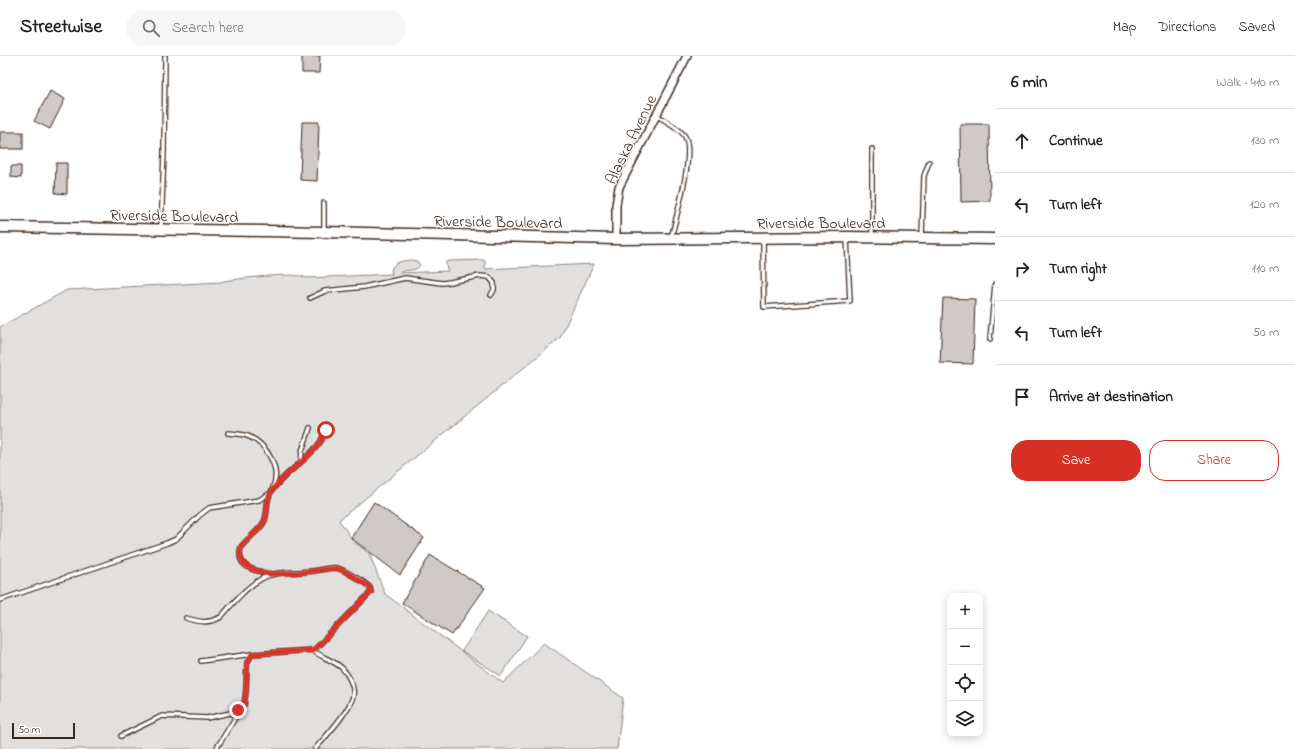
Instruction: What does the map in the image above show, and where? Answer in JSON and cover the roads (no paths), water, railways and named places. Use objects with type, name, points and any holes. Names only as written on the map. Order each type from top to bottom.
[{"type":"main road","name":"Riverside Boulevard","points":[[0,227],[324,232],[616,239],[763,237],[995,239]]},
{"type":"street","name":"Alaska Avenue","points":[[616,239],[616,205],[619,187],[687,56]]},
{"type":"lane","points":[[161,230],[164,153],[165,56]]},
{"type":"lane","points":[[656,116],[685,136],[688,152],[686,175],[671,239]]},
{"type":"lane","points":[[872,149],[872,237]]},
{"type":"lane","points":[[922,238],[924,176],[929,162]]},
{"type":"lane","points":[[324,203],[324,232]]},
{"type":"lane","points":[[763,237],[764,307],[850,301],[847,237]]},
{"type":"lane","points":[[310,298],[325,291],[364,287],[405,278],[450,282],[480,276],[489,277],[494,283],[494,290],[491,295]]},
{"type":"lane","points":[[990,340],[995,284]]},
{"type":"lane","points":[[301,461],[302,451],[310,428]]},
{"type":"lane","points":[[0,600],[176,539],[209,508],[259,500],[270,493],[290,470],[316,447],[321,441],[326,430]]},
{"type":"lane","points":[[228,434],[248,436],[255,440],[262,446],[275,468],[276,476],[268,498],[267,512],[264,522],[241,547],[240,552],[242,561],[248,568],[272,575]]},
{"type":"lane","points":[[186,618],[208,622],[217,619],[251,586],[262,578],[272,575],[336,568],[347,572],[370,587],[371,592],[314,650],[252,654],[201,661]]},
{"type":"lane","points":[[312,650],[342,668],[349,679],[353,693],[352,699],[342,716],[314,749]]},
{"type":"lane","points":[[122,736],[162,716],[207,718],[228,714],[238,710],[244,705],[247,663],[252,654]]},
{"type":"lane","points":[[216,749],[237,715],[238,710]]}]
